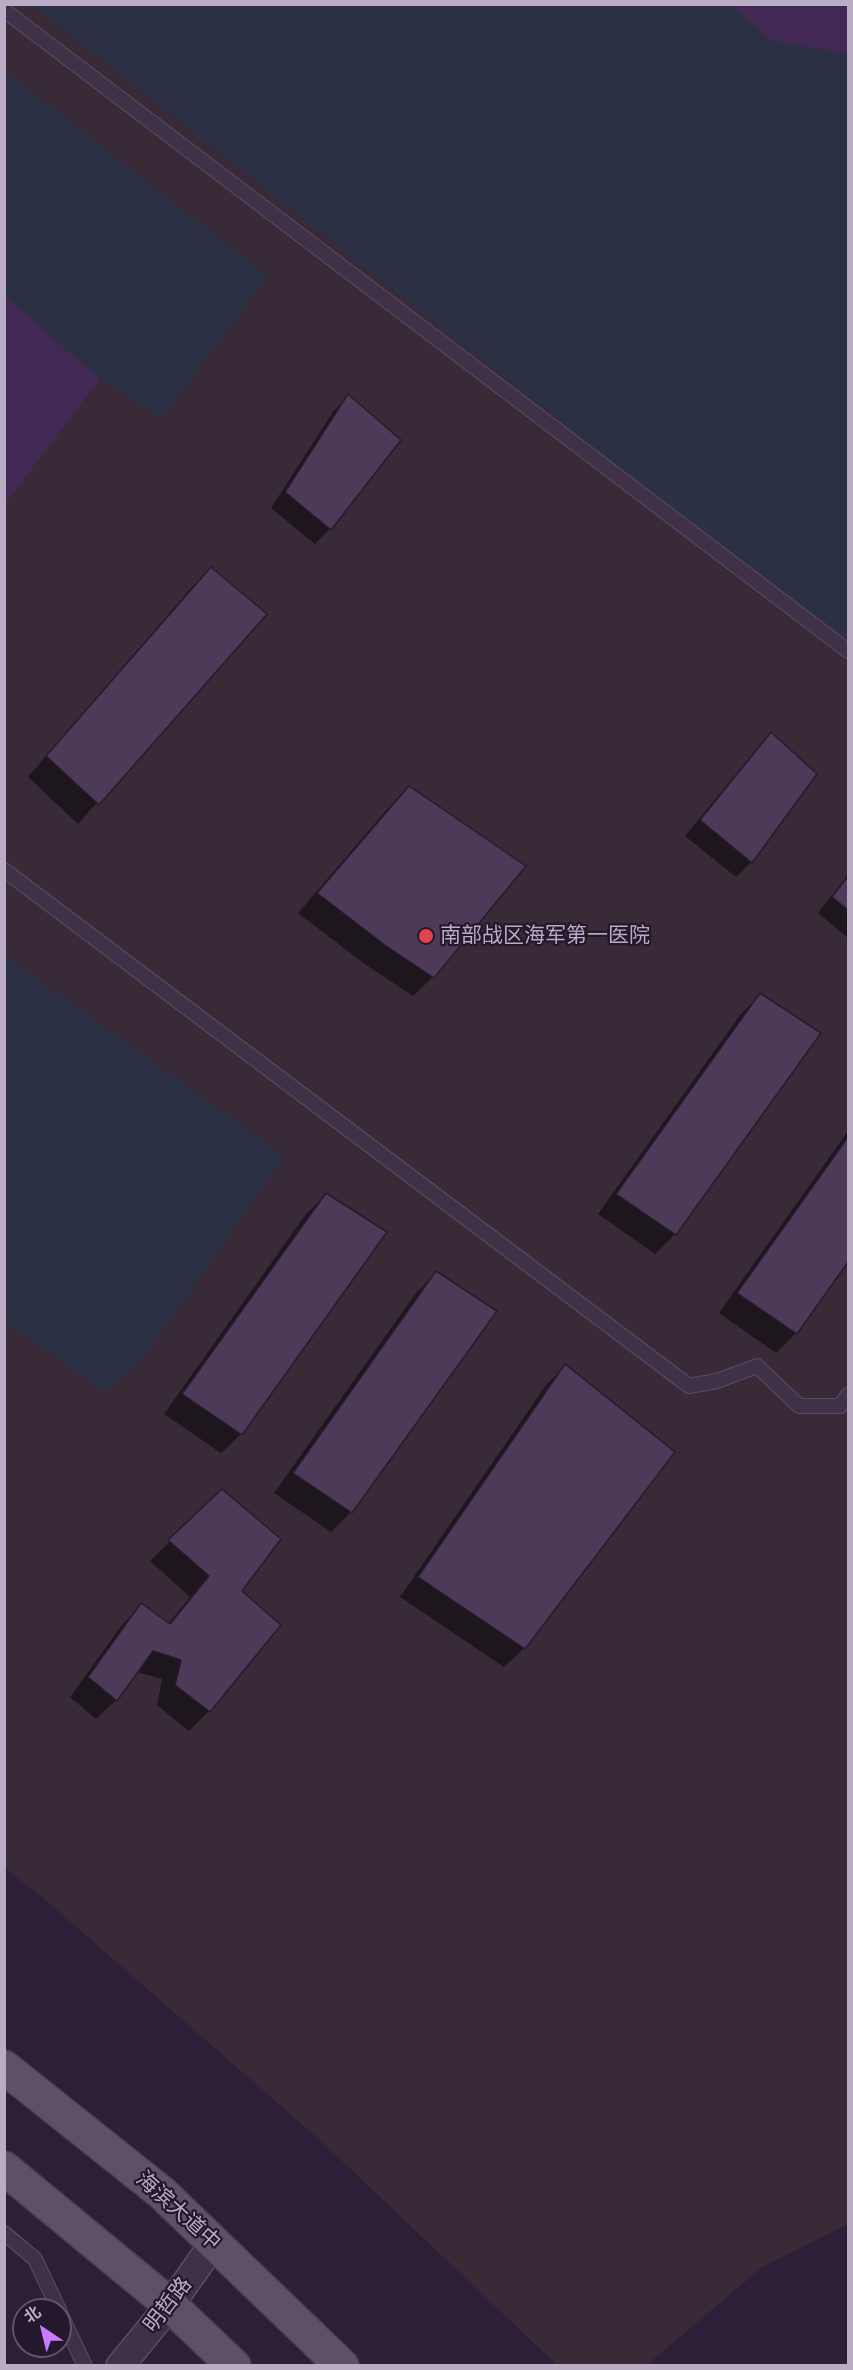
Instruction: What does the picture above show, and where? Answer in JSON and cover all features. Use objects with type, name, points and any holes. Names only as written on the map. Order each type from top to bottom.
[{"type":"main road","name":"海滨大道中","points":[[4,2067],[162,2193],[342,2366]]},
{"type":"main road","points":[[4,2168],[170,2305],[234,2366]]},
{"type":"street","name":"明哲路","points":[[120,2366],[170,2305],[214,2243]]},
{"type":"lane","points":[[4,10],[849,651]]},
{"type":"lane","points":[[4,870],[690,1386],[717,1381],[757,1366],[799,1406],[840,1406],[849,1395]]},
{"type":"lane","points":[[4,2233],[35,2259],[53,2298]]},
{"type":"lane","points":[[72,2339],[85,2366]]},
{"type":"shaded area","name":"南部战区海军第一医院","points":[[4,5],[848,5],[848,2228],[846,2225],[761,2268],[647,2365],[557,2365],[322,2142],[50,1904],[5,1868]]},
{"type":"shaded area","points":[[32,5],[848,5],[848,649]]},
{"type":"shaded area","points":[[733,5],[848,5],[848,54],[770,40]]},
{"type":"shaded area","points":[[4,70],[268,276],[162,418],[100,379],[5,296]]},
{"type":"shaded area","points":[[5,296],[100,379],[5,504]]},
{"type":"shaded area","points":[[4,955],[285,1156],[142,1360],[105,1392],[5,1322]]},
{"type":"building","points":[[348,394],[401,440],[331,530],[285,492]]},
{"type":"building","points":[[211,567],[267,614],[99,805],[46,756]]},
{"type":"building","points":[[771,732],[817,774],[752,863],[700,820]]},
{"type":"building","points":[[409,786],[526,866],[434,978],[386,946],[317,893]]},
{"type":"building","points":[[848,876],[848,910],[832,897]]},
{"type":"building","points":[[760,993],[821,1033],[676,1235],[616,1194]]},
{"type":"building","points":[[848,1137],[848,1262],[797,1334],[737,1293]]},
{"type":"building","points":[[326,1193],[387,1232],[242,1435],[182,1394]]},
{"type":"building","points":[[436,1271],[497,1311],[352,1513],[293,1473]]},
{"type":"building","points":[[565,1364],[675,1452],[525,1649],[418,1577]]},
{"type":"building","points":[[222,1489],[281,1539],[242,1591],[281,1625],[210,1712],[175,1685],[181,1660],[153,1651],[117,1701],[88,1677],[141,1603],[170,1624],[209,1576],[168,1540]]},
{"type":"place","name":"南部战区海军第一医院","points":[[426,936]]}]
